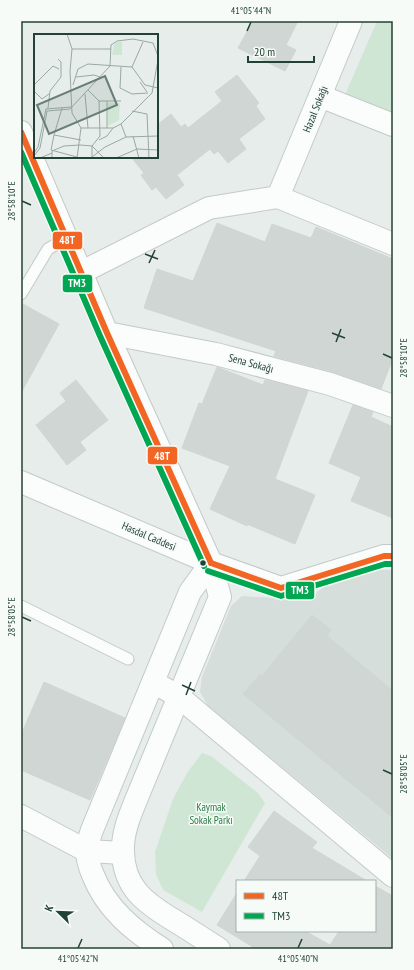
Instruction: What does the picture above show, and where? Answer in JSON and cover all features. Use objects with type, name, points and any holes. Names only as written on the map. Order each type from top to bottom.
[{"type":"street","name":"Hazal Sokağı","points":[[278,198],[351,21]]},
{"type":"street","points":[[320,96],[393,125]]},
{"type":"street","points":[[21,132],[107,333],[211,563],[220,597],[178,696],[126,827],[123,853],[129,880],[139,895],[150,905],[220,949]]},
{"type":"street","points":[[82,272],[209,208],[278,198],[393,244]]},
{"type":"street","name":"Sena Sokağı","points":[[107,333],[216,354],[330,384],[393,405]]},
{"type":"street","name":"Hasdal Caddesi","points":[[21,482],[211,563],[281,588],[384,556],[393,556]]},
{"type":"street","points":[[162,949],[127,924],[112,909],[98,888],[91,870],[87,851],[92,830],[190,592],[211,563]]},
{"type":"street","points":[[153,682],[178,696],[393,876]]},
{"type":"street","points":[[21,816],[87,851],[123,853]]},
{"type":"lane","points":[[21,294],[48,250],[67,238]]},
{"type":"lane","points":[[21,606],[128,659]]},
{"type":"shaded area","points":[[393,570],[393,859],[208,706],[200,692],[202,677],[231,606],[242,596],[306,600],[327,585],[351,574]]},
{"type":"green space","points":[[377,21],[393,21],[393,117],[345,95]]},
{"type":"green space","name":"Kaymak Sokak Parkı","points":[[202,753],[211,756],[258,793],[265,803],[202,912],[163,890],[156,874],[155,852],[173,799],[187,773]]},
{"type":"building","points":[[253,21],[298,21],[286,45],[296,50],[285,71],[238,48]]},
{"type":"building","points":[[237,75],[259,103],[256,106],[265,119],[239,139],[246,149],[228,163],[218,151],[214,154],[210,149],[177,175],[184,185],[166,199],[156,187],[152,190],[141,175],[144,173],[132,158],[158,158],[158,124],[171,114],[181,127],[185,124],[188,128],[222,101],[215,92]]},
{"type":"building","points":[[217,223],[265,242],[272,224],[311,238],[316,227],[393,259],[393,358],[381,389],[333,372],[274,356],[276,351],[144,308],[157,269],[193,281]]},
{"type":"building","points":[[21,303],[59,324],[21,393]]},
{"type":"building","points":[[217,367],[263,385],[265,380],[308,391],[275,479],[315,495],[295,544],[247,524],[247,526],[210,509],[230,466],[182,448],[199,403],[202,404]]},
{"type":"building","points":[[76,380],[108,420],[80,442],[86,450],[67,465],[36,425],[66,401],[60,393]]},
{"type":"building","points":[[353,405],[373,412],[371,417],[393,427],[393,518],[351,501],[361,477],[329,463]]},
{"type":"building","points":[[312,615],[331,630],[327,636],[393,691],[393,818],[243,694],[260,674],[262,676]]},
{"type":"building","points":[[44,682],[125,718],[90,800],[21,770],[21,735]]},
{"type":"building","points":[[274,811],[317,842],[312,848],[365,880],[245,880],[260,856],[248,847]]},
{"type":"building","points":[[376,887],[393,896],[393,949],[256,949],[217,925],[236,895],[236,932],[307,932],[330,945],[338,932],[376,932]]},
{"type":"transit line","name":"48T","points":[[21,132],[107,333],[211,563]]},
{"type":"transit line","name":"TM3","points":[[21,152],[100,336],[204,566]]},
{"type":"transit line","name":"48T","points":[[211,563],[281,588],[384,556],[393,556]]},
{"type":"transit line","name":"TM3","points":[[208,571],[281,596],[385,564],[393,564]]}]
